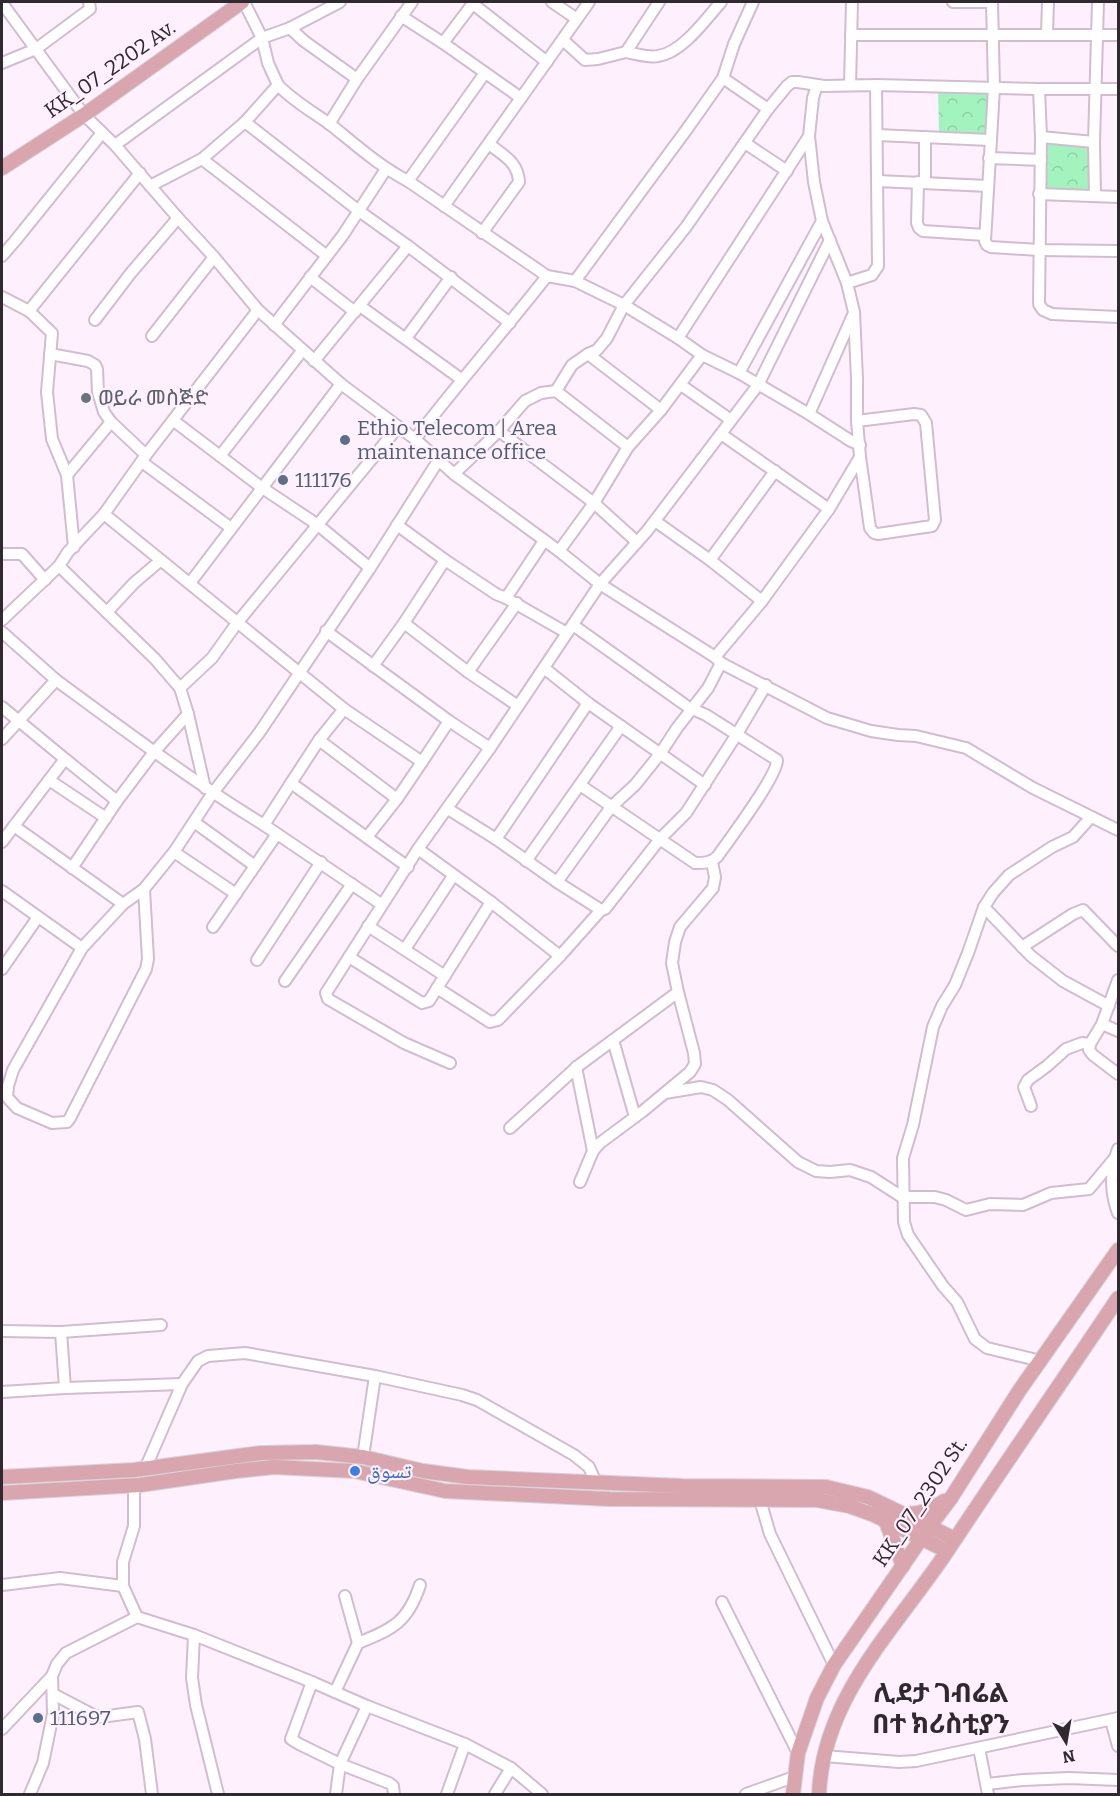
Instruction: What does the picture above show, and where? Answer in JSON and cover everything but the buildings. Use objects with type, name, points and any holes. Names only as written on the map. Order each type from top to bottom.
[{"type":"main road","points":[[2,163],[83,113],[241,2]]},
{"type":"main road","name":"KK_07_2202 Av.","points":[[2,168],[83,113]]},
{"type":"main road","name":"KK_07_2302 St.","points":[[793,1794],[798,1753],[817,1698],[834,1665],[955,1492],[1019,1392],[1119,1250]]},
{"type":"main road","points":[[819,1794],[824,1756],[833,1729],[845,1698],[864,1666],[951,1545],[1012,1452],[1119,1298]]},
{"type":"main road","points":[[2,1478],[145,1469],[261,1453],[316,1452],[363,1457],[456,1476],[596,1483],[741,1494],[760,1500],[817,1500],[841,1504],[874,1515],[922,1539],[951,1545]]},
{"type":"main road","points":[[2,1493],[134,1485],[236,1470],[274,1467],[354,1471],[445,1491],[609,1499],[741,1494],[826,1487],[868,1497],[930,1526],[951,1545]]},
{"type":"main road","points":[[903,1514],[928,1511],[955,1492]]},
{"type":"main road","points":[[886,1522],[903,1566]]},
{"type":"street","points":[[2,63],[36,50],[90,9],[89,2]]},
{"type":"street","points":[[241,2],[262,38],[268,63],[278,85],[285,93],[330,124],[386,169],[408,181],[547,276],[574,281],[624,305],[702,354],[758,384],[851,441],[860,444]]},
{"type":"street","points":[[115,145],[262,38],[279,30],[290,28],[340,2]]},
{"type":"street","points":[[330,124],[357,79],[412,2]]},
{"type":"street","points":[[552,2],[577,19]]},
{"type":"street","points":[[444,206],[589,2]]},
{"type":"street","points":[[626,52],[659,2]]},
{"type":"street","points":[[563,40],[585,60],[626,52],[658,57],[690,38],[721,2]]},
{"type":"street","points":[[574,281],[723,78],[734,44],[753,2]]},
{"type":"street","points":[[850,85],[852,2]]},
{"type":"street","points":[[953,2],[992,2],[993,88],[985,235],[987,245],[1039,250],[1119,251]]},
{"type":"street","points":[[1047,34],[1048,2]]},
{"type":"street","points":[[1095,196],[1094,142],[1098,2]]},
{"type":"street","points":[[2,3],[83,113],[140,173],[258,310],[341,384],[415,438],[454,474],[600,584],[718,660],[827,718],[849,725],[898,735],[916,736],[966,748],[1033,788],[1119,830]]},
{"type":"street","points":[[443,43],[473,3],[546,62]]},
{"type":"street","points":[[401,16],[522,98]]},
{"type":"street","points":[[290,28],[304,41],[357,79]]},
{"type":"street","points":[[851,34],[1119,35]]},
{"type":"street","points":[[408,181],[485,73]]},
{"type":"street","points":[[723,78],[768,109]]},
{"type":"street","points":[[556,391],[572,365],[597,351],[607,338],[624,305],[686,227],[768,109],[786,86],[792,82],[817,85],[1119,89]]},
{"type":"street","points":[[150,186],[202,159],[245,122],[278,85]]},
{"type":"street","points":[[817,85],[813,98],[809,136],[814,182],[822,221],[847,283],[854,312],[858,379],[857,421],[860,457],[872,531],[878,534],[928,527],[934,524],[924,418],[914,414],[857,421]]},
{"type":"street","points":[[847,283],[872,275],[878,266],[876,85]]},
{"type":"street","points":[[1039,89],[1041,136],[1039,304],[1043,310],[1052,314],[1119,317]]},
{"type":"street","points":[[245,122],[359,211],[510,323]]},
{"type":"street","points":[[2,256],[102,133]]},
{"type":"street","points":[[878,135],[990,140]]},
{"type":"street","points":[[678,338],[809,136]]},
{"type":"street","points":[[1041,136],[1094,142]]},
{"type":"street","points":[[925,137],[917,223],[919,228],[922,231],[985,235]]},
{"type":"street","points":[[745,143],[787,171]]},
{"type":"street","points":[[482,233],[519,182],[519,172],[514,164],[489,144]]},
{"type":"street","points":[[989,158],[1041,160]]},
{"type":"street","points":[[202,159],[327,256]]},
{"type":"street","points":[[274,325],[327,256],[386,169]]},
{"type":"street","points":[[29,311],[140,173]]},
{"type":"street","points":[[878,182],[987,186]]},
{"type":"street","points":[[1040,194],[1119,197]]},
{"type":"street","points":[[95,320],[130,274],[178,218]]},
{"type":"street","points":[[739,373],[822,221]]},
{"type":"street","points":[[450,1063],[404,1042],[328,999],[326,993],[381,904],[490,748],[600,584],[655,521],[758,384],[830,240]]},
{"type":"street","points":[[314,361],[408,246]]},
{"type":"street","points":[[152,336],[214,257]]},
{"type":"street","points":[[415,438],[547,276]]},
{"type":"street","points":[[310,277],[406,338],[462,379]]},
{"type":"street","points":[[406,338],[451,278]]},
{"type":"street","points":[[2,297],[29,311],[52,333],[47,392],[52,439],[66,475],[74,547]]},
{"type":"street","points":[[2,620],[59,566],[104,514],[258,310]]},
{"type":"street","points":[[809,414],[854,312]]},
{"type":"street","points":[[220,456],[302,351]]},
{"type":"street","points":[[50,354],[88,361],[95,365],[100,401],[111,422],[144,459],[231,528]]},
{"type":"street","points":[[588,354],[662,410]]},
{"type":"street","points":[[559,551],[594,504],[627,447],[662,410],[702,354]]},
{"type":"street","points":[[190,583],[341,384]]},
{"type":"street","points":[[681,385],[730,420]]},
{"type":"street","points":[[454,474],[499,431],[525,401],[541,393],[556,391],[627,447]]},
{"type":"street","points":[[174,420],[261,487],[318,525],[370,568]]},
{"type":"street","points":[[66,475],[111,422]]},
{"type":"street","points":[[180,688],[212,658],[237,623],[398,427]]},
{"type":"street","points":[[499,431],[594,504],[637,542]]},
{"type":"street","points":[[721,434],[829,509]]},
{"type":"street","points":[[557,882],[611,807],[635,785],[708,688],[718,660],[829,509],[860,457]]},
{"type":"street","points":[[144,889],[148,959],[146,969],[70,1118],[67,1122],[52,1123],[17,1108],[7,1097],[13,1070],[82,948],[123,904],[144,889],[174,852],[194,822],[208,791],[259,733],[370,568],[438,461]]},
{"type":"street","points":[[710,560],[775,471]]},
{"type":"street","points":[[104,514],[344,709],[422,762]]},
{"type":"street","points":[[655,521],[762,601]]},
{"type":"street","points":[[397,525],[496,594],[570,629],[692,709],[706,715],[777,760],[777,767],[711,862],[694,863],[580,786]]},
{"type":"street","points":[[506,598],[544,541]]},
{"type":"street","points":[[2,554],[22,554],[45,580]]},
{"type":"street","points":[[107,612],[134,583],[161,560]]},
{"type":"street","points":[[373,666],[445,560]]},
{"type":"street","points":[[59,566],[155,659],[180,688],[208,791]]},
{"type":"street","points":[[468,672],[517,603]]},
{"type":"street","points":[[404,623],[468,672],[518,706]]},
{"type":"street","points":[[326,631],[490,748]]},
{"type":"street","points":[[2,632],[56,680],[208,791],[321,862],[381,904]]},
{"type":"street","points":[[544,668],[588,703],[705,785]]},
{"type":"street","points":[[2,739],[56,680]]},
{"type":"street","points":[[437,988],[490,1022],[498,1020],[601,910],[605,909],[660,839],[686,813],[766,685]]},
{"type":"street","points":[[496,839],[588,703]]},
{"type":"street","points":[[2,706],[117,801]]},
{"type":"street","points":[[264,825],[319,740],[344,709]]},
{"type":"street","points":[[72,868],[117,801],[154,752],[188,714]]},
{"type":"street","points":[[367,837],[397,799],[449,720]]},
{"type":"street","points":[[526,861],[621,726]]},
{"type":"street","points":[[319,740],[397,799]]},
{"type":"street","points":[[2,842],[65,759]]},
{"type":"street","points":[[49,780],[106,818]]},
{"type":"street","points":[[291,783],[408,867]]},
{"type":"street","points":[[448,809],[601,910]]},
{"type":"street","points":[[1041,1361],[987,1348],[975,1339],[957,1302],[936,1276],[908,1234],[904,1222],[902,1197],[903,1158],[913,1125],[933,1027],[959,974],[984,907],[1009,875],[1052,847],[1073,837],[1091,817]]},
{"type":"street","points":[[194,822],[255,866]]},
{"type":"street","points":[[14,826],[123,904]]},
{"type":"street","points":[[213,927],[278,834]]},
{"type":"street","points":[[418,849],[560,956]]},
{"type":"street","points":[[174,852],[236,894]]},
{"type":"street","points":[[256,960],[321,862]]},
{"type":"street","points":[[580,1182],[593,1151],[600,1143],[665,1093],[690,1072],[695,1064],[672,963],[680,927],[713,888],[715,877],[711,862]]},
{"type":"street","points":[[405,949],[453,876]]},
{"type":"street","points":[[285,981],[352,884]]},
{"type":"street","points":[[2,891],[82,948]]},
{"type":"street","points":[[348,957],[422,1003],[429,1001],[491,902]]},
{"type":"street","points":[[984,907],[1022,947],[1063,981],[1109,1006]]},
{"type":"street","points":[[1022,947],[1081,910],[1085,911],[1119,946]]},
{"type":"street","points":[[2,969],[38,916]]},
{"type":"street","points":[[368,926],[445,976]]},
{"type":"street","points":[[1119,980],[1089,1050],[1092,1055],[1119,1074]]},
{"type":"street","points":[[510,1128],[576,1068],[678,992]]},
{"type":"street","points":[[1102,1023],[1119,1031]]},
{"type":"street","points":[[613,1040],[635,1117]]},
{"type":"street","points":[[1031,1106],[1024,1087],[1028,1080],[1066,1049],[1082,1043],[1090,1044]]},
{"type":"street","points":[[576,1068],[593,1151]]},
{"type":"street","points":[[665,1093],[701,1087],[713,1090],[728,1100],[798,1162],[816,1171],[849,1170],[871,1177],[902,1197],[935,1197],[966,1210],[990,1204],[1023,1205],[1051,1193],[1089,1189],[1116,1154]]},
{"type":"street","points":[[1116,1154],[1112,1192],[1119,1213]]},
{"type":"street","points":[[2,1330],[61,1332],[161,1324]]},
{"type":"street","points":[[61,1332],[65,1388]]},
{"type":"street","points":[[145,1469],[183,1384],[198,1361],[208,1356],[245,1353],[375,1376],[477,1400],[574,1455],[589,1467],[596,1483]]},
{"type":"street","points":[[363,1457],[375,1376]]},
{"type":"street","points":[[2,1392],[183,1384]]},
{"type":"street","points":[[134,1485],[134,1526],[123,1562],[123,1586],[137,1617]]},
{"type":"street","points":[[760,1500],[770,1534],[834,1665]]},
{"type":"street","points":[[2,1585],[60,1578],[123,1586]]},
{"type":"street","points":[[358,1643],[387,1631],[398,1623],[415,1600],[420,1585]]},
{"type":"street","points":[[335,1692],[358,1643],[345,1596]]},
{"type":"street","points":[[722,1602],[798,1753]]},
{"type":"street","points":[[2,1728],[52,1676],[57,1664],[66,1653],[137,1617],[194,1635],[465,1744],[510,1768],[542,1794]]},
{"type":"street","points":[[194,1635],[192,1678],[196,1705],[218,1794]]},
{"type":"street","points":[[30,1794],[43,1763],[53,1714],[52,1676]]},
{"type":"street","points":[[312,1682],[291,1739],[340,1764],[389,1783],[393,1786],[394,1794]]},
{"type":"street","points":[[53,1694],[95,1716],[135,1712],[139,1714],[145,1739],[152,1794]]},
{"type":"street","points":[[336,1794],[340,1764],[367,1706]]},
{"type":"street","points":[[824,1756],[916,1761],[1115,1719],[1119,1746]]},
{"type":"street","points":[[447,1794],[465,1744]]},
{"type":"street","points":[[979,1748],[987,1789],[1023,1780],[1069,1778],[1119,1780]]},
{"type":"street","points":[[495,1794],[510,1768]]},
{"type":"street","points":[[746,1794],[794,1778]]},
{"type":"green space","points":[[938,86],[994,88],[990,140],[939,138]]},
{"type":"green space","points":[[1041,137],[1094,142],[1095,196],[1039,194]]},
{"type":"place","name":"ወይራ መስጅድ","points":[[86,398]]},
{"type":"place","name":"Ethio Telecom | Area maintenance office","points":[[345,440]]},
{"type":"place","name":"111176","points":[[283,480]]},
{"type":"place","name":"تسوق","points":[[355,1471]]},
{"type":"place","name":"111697","points":[[38,1718]]},
{"type":"district","name":"ሊደታ ገብሬል በተ ክሪስቲያን","points":[[941,1708]]}]
